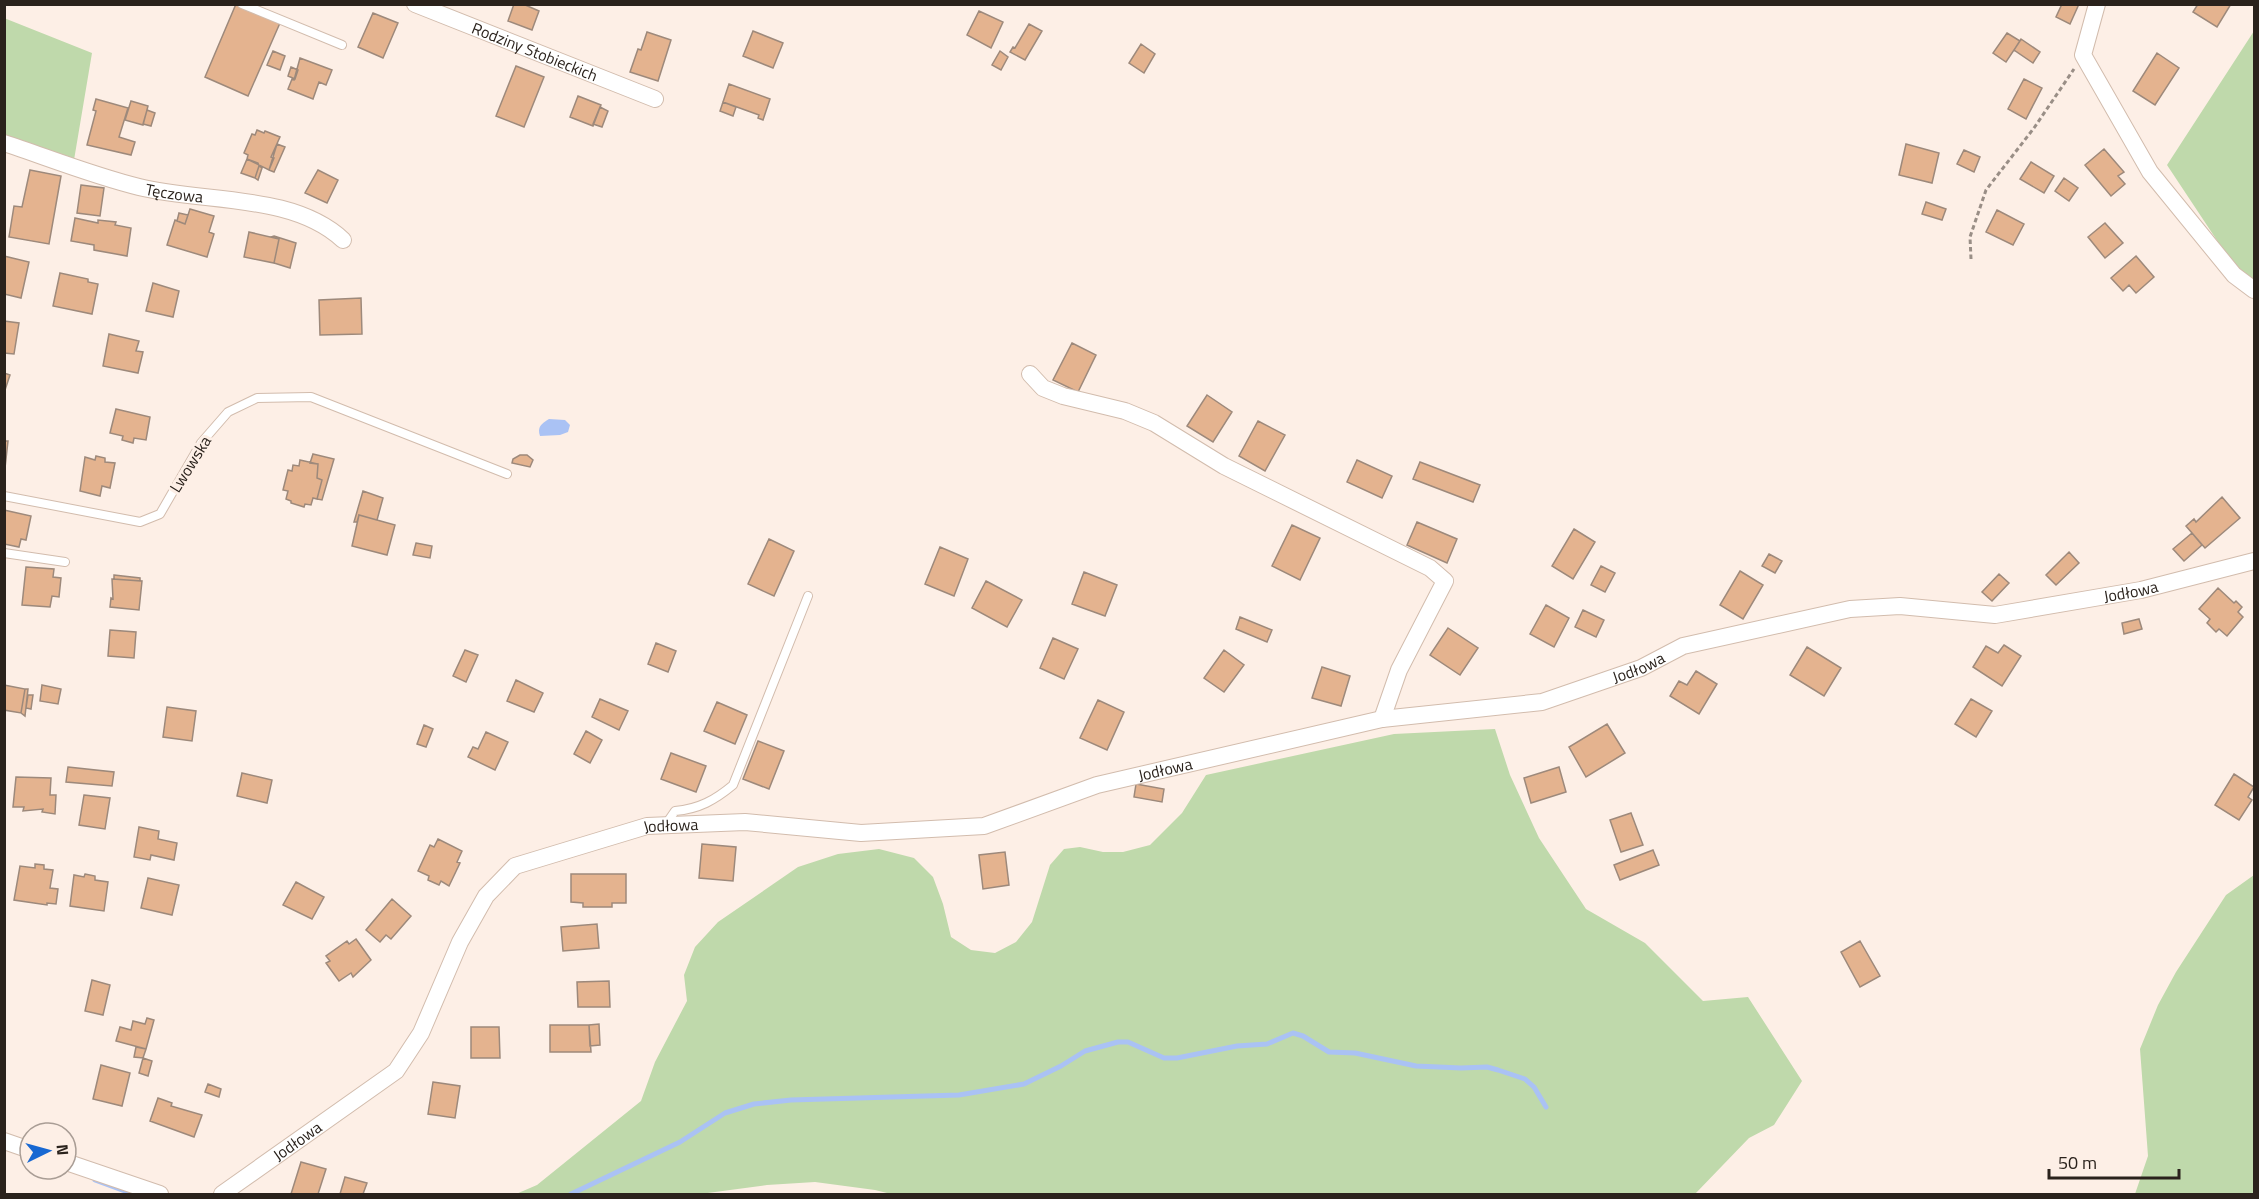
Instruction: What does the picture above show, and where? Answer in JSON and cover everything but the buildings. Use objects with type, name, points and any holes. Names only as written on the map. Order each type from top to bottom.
[{"type":"street","name":"Rodziny Stobieckich","points":[[415,4],[656,99]]},
{"type":"street","points":[[2097,4],[2083,55],[2150,172],[2234,275],[2254,290]]},
{"type":"street","name":"Tęczowa","points":[[4,143],[140,187],[289,210],[316,219],[343,240]]},
{"type":"street","points":[[1030,374],[1042,388],[1125,411],[1154,423],[1224,466],[1430,568],[1445,581],[1399,670],[1382,719]]},
{"type":"street","name":"Jodłowa","points":[[222,1194],[396,1071],[421,1033],[460,942],[486,896],[515,866],[647,826],[745,822],[861,833],[984,826],[1097,785],[1382,719],[1542,702],[1641,668],[1683,646],[1850,609],[1900,606],[1995,615],[2141,590],[2254,561]]},
{"type":"street","points":[[78,1166],[160,1194]]},
{"type":"lane","points":[[242,4],[342,45]]},
{"type":"lane","name":"Lwowska","points":[[4,496],[140,522],[160,513],[201,443],[228,412],[257,398],[311,397],[507,474]]},
{"type":"lane","points":[[4,553],[64,562]]},
{"type":"lane","points":[[665,825],[675,811],[692,810],[717,799],[734,784],[808,597]]},
{"type":"path","points":[[1971,259],[1970,237],[1986,190],[2034,128],[2083,55]]},
{"type":"green space","points":[[4,18],[92,53],[74,160],[5,139]]},
{"type":"green space","points":[[2254,31],[2254,288],[2228,257],[2167,165]]},
{"type":"green space","points":[[1495,729],[1510,775],[1539,838],[1586,909],[1645,943],[1703,1001],[1748,997],[1802,1081],[1774,1125],[1749,1138],[1695,1194],[891,1194],[815,1182],[767,1185],[700,1194],[516,1194],[537,1185],[641,1101],[655,1062],[687,1001],[684,975],[695,947],[718,922],[798,867],[838,854],[879,849],[914,858],[933,877],[943,904],[951,937],[971,950],[995,953],[1016,942],[1032,922],[1050,865],[1064,849],[1080,847],[1103,852],[1123,852],[1150,845],[1182,813],[1206,775],[1394,734]]},
{"type":"green space","points":[[2254,875],[2254,1194],[2135,1194],[2148,1156],[2140,1049],[2158,1005],[2176,972],[2226,895]]},
{"type":"water","points":[[549,419],[565,420],[570,425],[568,432],[560,435],[540,436],[540,426]]},
{"type":"waterway","points":[[571,1194],[680,1142],[725,1113],[754,1104],[791,1100],[959,1095],[1024,1084],[1085,1051],[1118,1042],[1128,1042],[1164,1058],[1177,1058],[1237,1046],[1267,1044],[1293,1033],[1303,1036],[1329,1052],[1355,1053],[1416,1066],[1487,1067],[1498,1070],[1525,1079],[1534,1087],[1546,1107]]},
{"type":"waterway","points":[[95,1180],[133,1194]]}]
